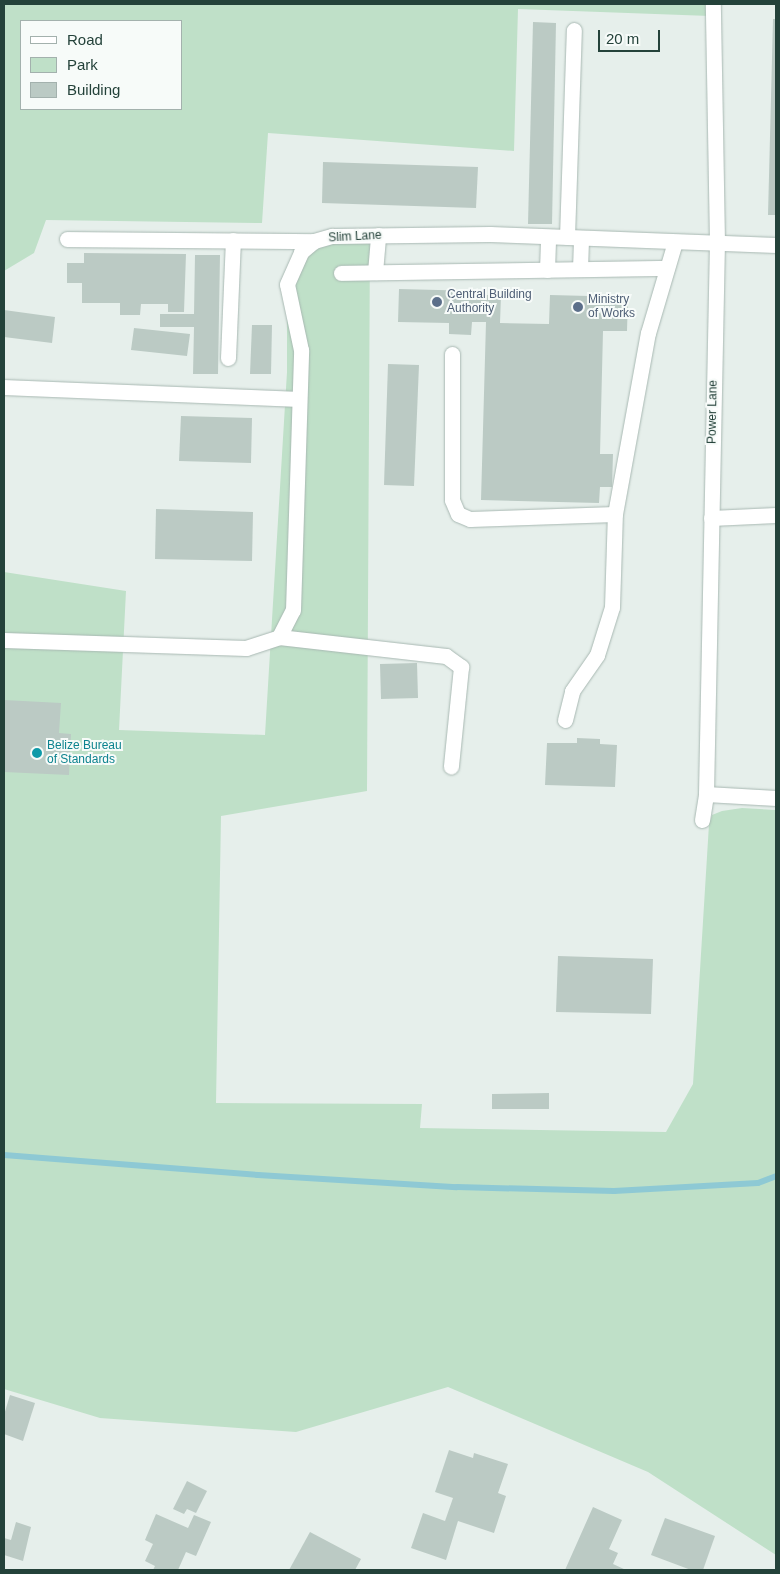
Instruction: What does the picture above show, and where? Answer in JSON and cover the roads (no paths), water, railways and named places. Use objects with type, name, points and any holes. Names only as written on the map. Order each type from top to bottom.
[{"type":"street","name":"Power Lane","points":[[702,820],[706,794],[716,243],[713,4]]},
{"type":"street","points":[[574,30],[574,238],[580,269]]},
{"type":"street","name":"Slim Lane","points":[[279,637],[293,610],[301,350],[287,284],[301,252],[314,241],[332,236],[548,236],[776,245]]},
{"type":"street","points":[[375,272],[378,236]]},
{"type":"street","points":[[547,270],[548,236]]},
{"type":"street","points":[[67,239],[314,241]]},
{"type":"street","points":[[228,358],[233,240]]},
{"type":"street","points":[[565,720],[572,691],[596,655],[612,607],[615,514],[648,333],[675,242]]},
{"type":"street","points":[[341,273],[667,268]]},
{"type":"street","points":[[452,354],[452,500],[458,514],[470,519],[615,514]]},
{"type":"street","points":[[4,387],[299,399]]},
{"type":"street","points":[[711,518],[776,515]]},
{"type":"street","points":[[4,640],[246,648],[279,637],[446,656],[454,660],[461,667],[451,766]]},
{"type":"street","points":[[706,794],[776,798]]},
{"type":"waterway","points":[[4,1155],[258,1175],[457,1187],[614,1191],[758,1183],[776,1176]]},
{"type":"place","name":"Central Building Authority","points":[[437,302]]},
{"type":"place","name":"Ministry of Works","points":[[578,307]]},
{"type":"place","name":"Belize Bureau of Standards","points":[[37,753]]}]
